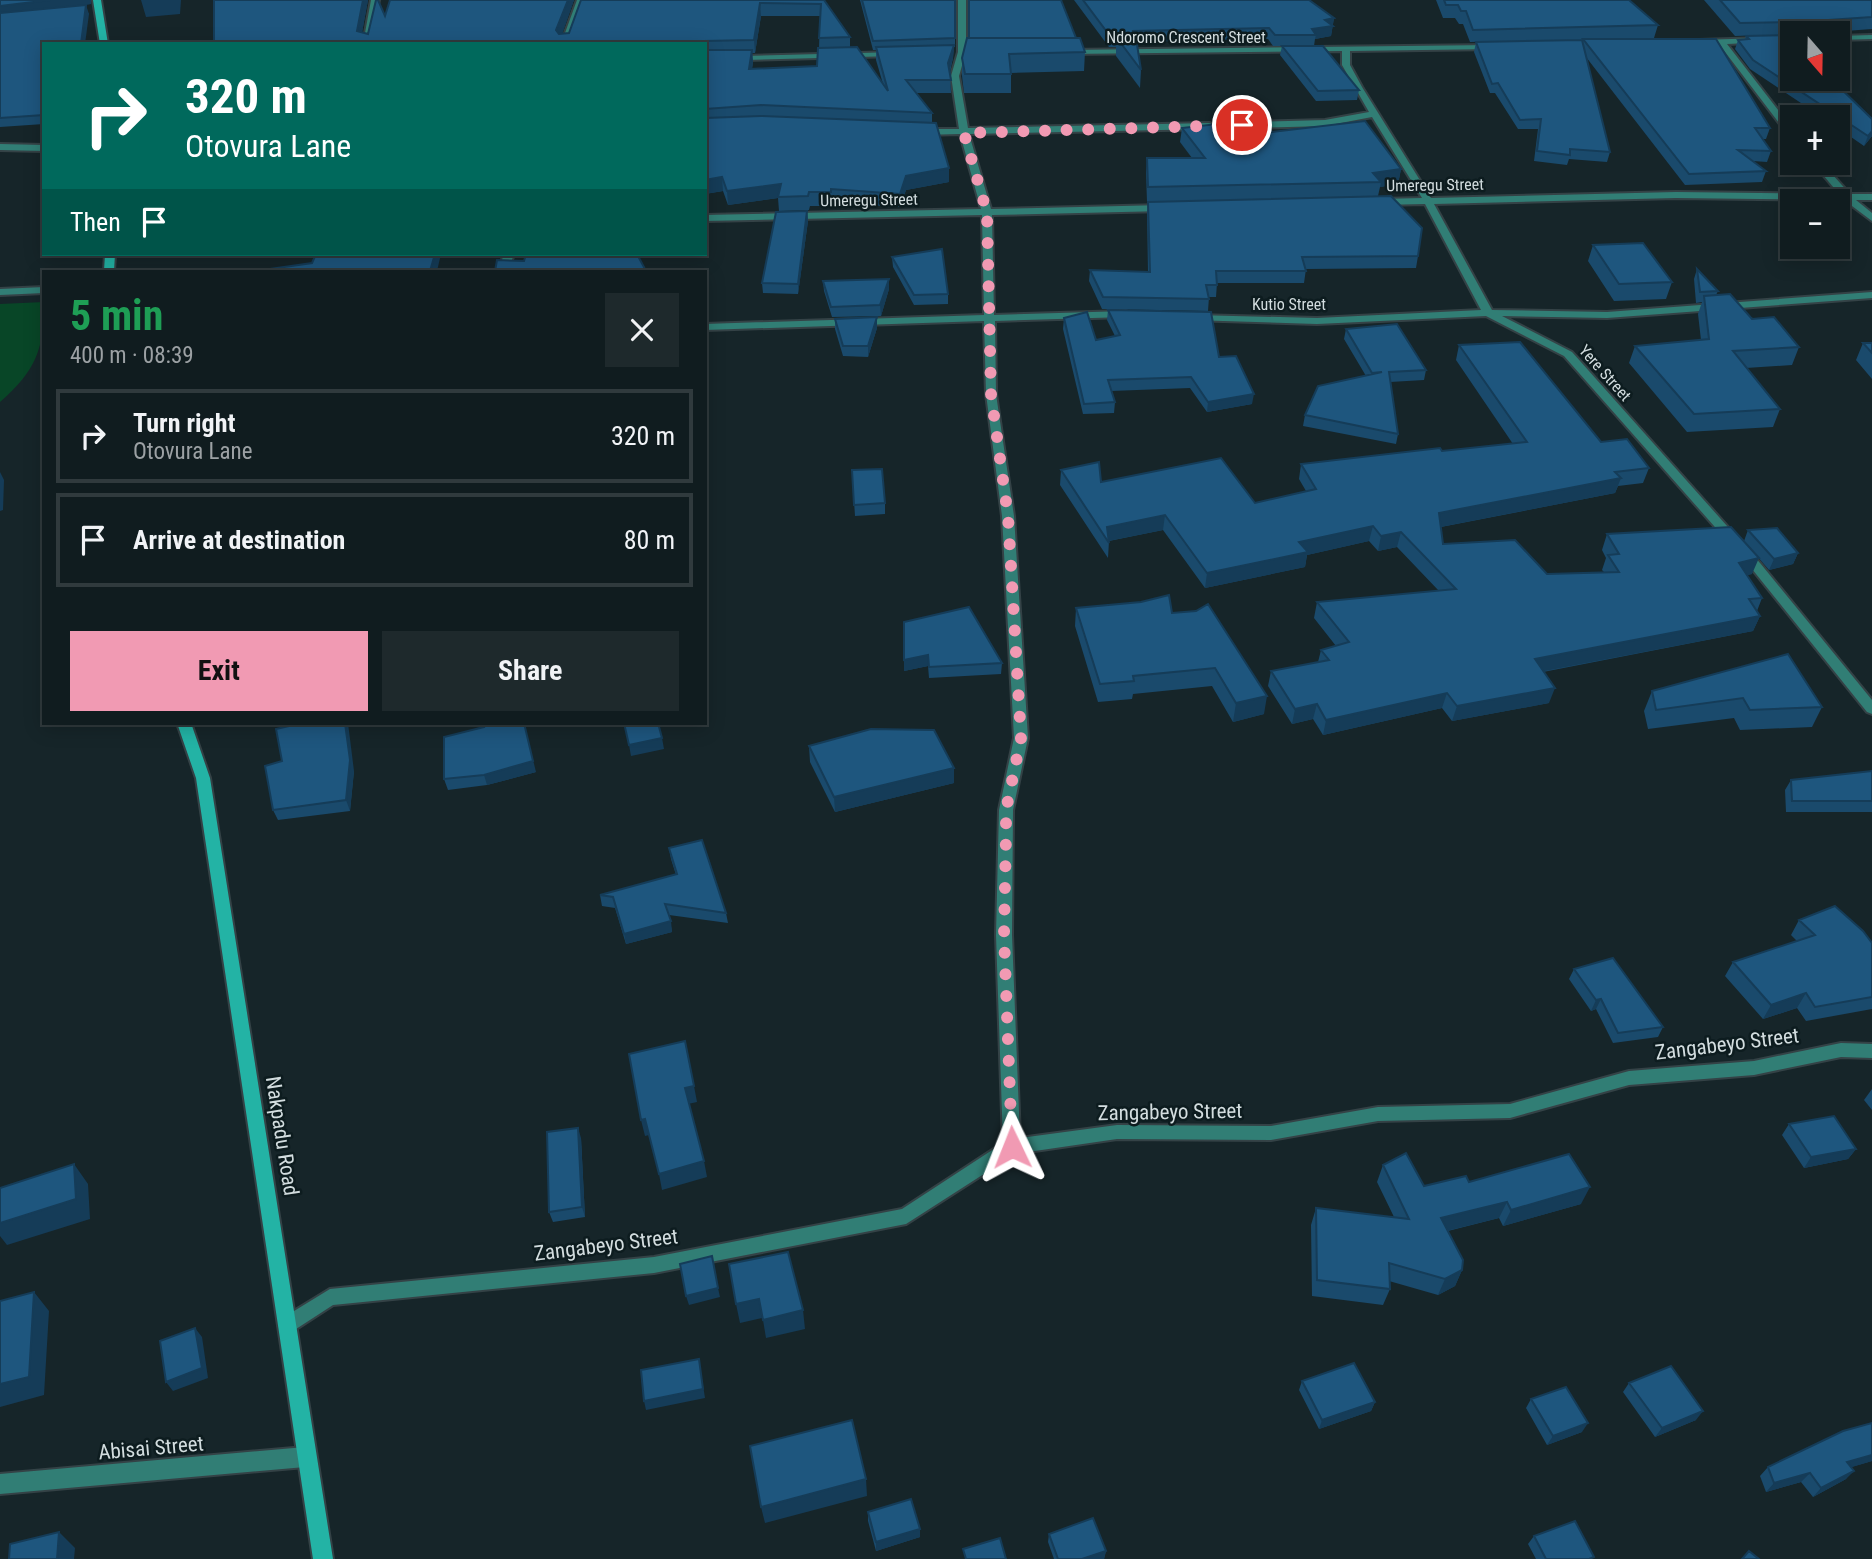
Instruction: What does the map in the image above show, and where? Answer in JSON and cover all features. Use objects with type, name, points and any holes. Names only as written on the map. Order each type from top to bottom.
[{"type":"street","points":[[367,42],[375,0]]},
{"type":"street","points":[[566,42],[581,0]]},
{"type":"street","points":[[962,0],[962,52],[955,76],[964,133],[987,213],[991,394],[1008,516],[1021,738],[1006,810],[1004,935],[1012,1147]]},
{"type":"street","points":[[86,10],[98,4],[104,42]]},
{"type":"street","points":[[1850,38],[1872,37]]},
{"type":"street","points":[[1693,42],[1780,39]]},
{"type":"street","points":[[1721,41],[1780,118]]},
{"type":"street","name":"Ndoromo Crescent Street","points":[[1058,52],[1499,47]]},
{"type":"street","points":[[1346,50],[1346,65],[1428,201],[1488,313]]},
{"type":"street","points":[[949,52],[976,52]]},
{"type":"street","points":[[707,59],[908,53]]},
{"type":"street","points":[[1242,125],[1325,123],[1375,114]]},
{"type":"street","points":[[912,131],[964,133],[1228,126]]},
{"type":"street","points":[[0,147],[42,148]]},
{"type":"street","points":[[1828,175],[1841,189]]},
{"type":"street","name":"Umeregu Street","points":[[1373,202],[1676,195],[1780,197]]},
{"type":"street","name":"Umeregu Street","points":[[1850,198],[1872,197]]},
{"type":"street","points":[[1850,199],[1872,218]]},
{"type":"street","name":"Umeregu Street","points":[[707,218],[1180,208]]},
{"type":"street","points":[[0,292],[42,290]]},
{"type":"street","name":"Kutio Street","points":[[1182,317],[1317,321],[1488,313],[1607,315],[1872,295]]},
{"type":"street","name":"Yere Street","points":[[1488,313],[1568,354],[1756,566],[1872,709]]},
{"type":"street","points":[[707,327],[889,323],[991,316],[1144,315]]},
{"type":"street","name":"Nakpadu Road","points":[[185,725],[203,778],[305,1457],[323,1559]]},
{"type":"street","name":"Zangabeyo Street","points":[[286,1325],[330,1297],[654,1265],[906,1216],[1012,1147],[1117,1132],[1271,1133],[1378,1114],[1510,1111],[1629,1078],[1755,1068],[1841,1050],[1872,1051]]},
{"type":"street","name":"Abisai Street","points":[[0,1484],[305,1457]]},
{"type":"green space","points":[[42,302],[42,333],[36,358],[22,380],[0,402],[0,304]]},
{"type":"building","points":[[0,0],[50,0],[0,6]]},
{"type":"building","points":[[214,0],[363,0],[357,31],[368,34],[376,0],[385,16],[390,0],[568,0],[556,30],[559,34],[569,33],[581,0],[824,0],[850,37],[819,38],[821,4],[760,3],[754,40],[214,42]]},
{"type":"building","points":[[862,0],[955,0],[955,38],[873,41]]},
{"type":"building","points":[[969,0],[1061,0],[1076,38],[969,38]]},
{"type":"building","points":[[1083,0],[1309,0],[1334,18],[1325,20],[1333,26],[1312,29],[1316,35],[1275,35],[1269,28],[1133,31],[1134,36],[1110,36]]},
{"type":"building","points":[[1444,0],[1629,0],[1658,25],[1473,30],[1466,11],[1461,11],[1458,5],[1446,5]]},
{"type":"building","points":[[1720,0],[1872,0],[1872,17],[1740,23]]},
{"type":"building","points":[[86,5],[81,42],[42,42],[42,115],[0,118],[0,13]]},
{"type":"building","points":[[1780,35],[1780,78],[1753,60],[1738,40],[1749,39],[1746,36]]},
{"type":"building","points":[[967,38],[1080,38],[1085,52],[1009,54],[1011,74],[965,74],[962,58]]},
{"type":"building","points":[[1117,38],[1136,38],[1141,70]]},
{"type":"building","points":[[1583,39],[1716,39],[1770,128],[1755,128],[1771,151],[1738,150],[1766,171],[1689,174]]},
{"type":"building","points":[[1582,40],[1610,152],[1570,149],[1570,155],[1537,151],[1541,119],[1520,120],[1498,83],[1492,84],[1476,42]]},
{"type":"building","points":[[954,45],[948,63],[951,80],[906,80],[932,113],[761,105],[707,109],[707,50],[752,50],[749,69],[817,66],[818,48],[857,47],[888,91],[876,47]]},
{"type":"building","points":[[1282,46],[1323,46],[1359,90],[1318,91]]},
{"type":"building","points":[[1800,91],[1843,91],[1872,119],[1872,131],[1868,136],[1850,124],[1850,105],[1821,105]]},
{"type":"building","points":[[761,116],[936,123],[949,168],[906,176],[900,194],[831,189],[831,192],[809,192],[808,196],[778,197],[781,184],[727,191],[722,177],[707,180],[707,118]]},
{"type":"building","points":[[1261,119],[1272,132],[1365,121],[1401,169],[1373,173],[1381,182],[1148,187],[1147,158],[1205,158],[1182,128]]},
{"type":"building","points":[[1391,196],[1422,228],[1418,256],[1302,257],[1306,271],[1216,271],[1217,285],[1206,285],[1209,299],[1103,297],[1090,270],[1150,272],[1148,202]]},
{"type":"building","points":[[807,211],[798,284],[762,283],[776,212]]},
{"type":"building","points":[[1643,243],[1672,282],[1619,284],[1593,245]]},
{"type":"building","points":[[942,249],[948,294],[914,295],[892,257]]},
{"type":"building","points":[[315,256],[434,256],[430,270],[263,270],[312,263]]},
{"type":"building","points":[[525,256],[638,256],[645,270],[495,270],[497,260],[524,261]]},
{"type":"building","points":[[1697,269],[1718,291],[1700,292]]},
{"type":"building","points":[[889,279],[880,305],[831,307],[823,281]]},
{"type":"building","points":[[1730,294],[1752,319],[1774,317],[1799,347],[1733,351],[1780,409],[1694,414],[1635,346],[1709,339],[1704,296]]},
{"type":"building","points":[[1108,310],[1211,312],[1219,357],[1236,356],[1254,394],[1208,402],[1191,377],[1108,380],[1115,402],[1084,404],[1064,318],[1087,312],[1096,340],[1120,335]]},
{"type":"building","points":[[877,317],[868,346],[843,346],[835,319]]},
{"type":"building","points":[[1397,324],[1426,370],[1389,372],[1398,434],[1305,415],[1318,386],[1382,372],[1372,373],[1346,329]]},
{"type":"building","points":[[1520,342],[1601,442],[1627,439],[1649,468],[1615,472],[1621,478],[1439,513],[1443,544],[1515,540],[1547,574],[1619,572],[1608,555],[1619,554],[1607,534],[1731,527],[1759,558],[1739,563],[1762,598],[1749,599],[1760,616],[1535,659],[1555,688],[1457,706],[1447,693],[1326,720],[1317,704],[1295,709],[1271,671],[1329,660],[1321,650],[1349,642],[1317,602],[1456,589],[1401,532],[1381,536],[1373,526],[1299,542],[1308,552],[1207,573],[1165,515],[1107,527],[1109,543],[1061,470],[1099,462],[1101,482],[1221,458],[1255,503],[1316,489],[1301,464],[1440,448],[1442,451],[1527,442],[1459,345]]},
{"type":"building","points":[[1863,343],[1872,343],[1872,353]]},
{"type":"building","points":[[882,469],[885,503],[854,505],[852,470]]},
{"type":"building","points":[[1777,528],[1798,553],[1774,559],[1748,530]]},
{"type":"building","points":[[1169,595],[1172,613],[1196,611],[1208,604],[1267,696],[1236,703],[1215,668],[1133,676],[1134,681],[1100,684],[1076,608],[1141,602]]},
{"type":"building","points":[[969,607],[1002,663],[929,667],[928,655],[904,660],[904,622]]},
{"type":"building","points":[[1788,654],[1822,707],[1750,710],[1743,698],[1656,710],[1652,691]]},
{"type":"building","points":[[293,725],[345,725],[350,760],[346,800],[273,810],[265,766],[282,761],[276,729]]},
{"type":"building","points":[[524,725],[533,761],[484,775],[444,779],[444,737],[484,727]]},
{"type":"building","points":[[624,725],[659,725],[662,738],[629,745]]},
{"type":"building","points":[[871,729],[934,730],[954,768],[834,797],[809,746]]},
{"type":"building","points":[[1872,771],[1872,801],[1792,801],[1791,780]]},
{"type":"building","points":[[702,840],[726,913],[665,904],[671,921],[624,934],[613,897],[600,895],[677,874],[669,848]]},
{"type":"building","points":[[1835,906],[1863,931],[1872,943],[1872,997],[1815,1007],[1806,993],[1771,1005],[1733,962],[1815,935],[1799,920]]},
{"type":"building","points":[[1613,958],[1663,1027],[1618,1033],[1601,999],[1596,1000],[1574,969]]},
{"type":"building","points":[[685,1041],[694,1086],[685,1088],[704,1161],[659,1174],[645,1119],[641,1120],[629,1054]]},
{"type":"building","points":[[1834,1116],[1856,1149],[1811,1157],[1789,1124]]},
{"type":"building","points":[[578,1128],[582,1207],[549,1212],[547,1132]]},
{"type":"building","points":[[1406,1153],[1424,1186],[1466,1176],[1469,1182],[1569,1154],[1590,1187],[1511,1210],[1507,1202],[1441,1218],[1463,1260],[1462,1270],[1445,1279],[1389,1263],[1390,1289],[1317,1280],[1316,1208],[1409,1219],[1383,1165]]},
{"type":"building","points":[[74,1164],[76,1199],[0,1223],[0,1188]]},
{"type":"building","points":[[788,1252],[803,1310],[763,1320],[759,1299],[736,1304],[729,1264]]},
{"type":"building","points":[[712,1256],[718,1288],[686,1296],[680,1264]]},
{"type":"building","points":[[34,1292],[29,1377],[0,1384],[0,1301]]},
{"type":"building","points":[[195,1328],[202,1368],[166,1382],[160,1341]]},
{"type":"building","points":[[699,1359],[703,1389],[644,1401],[641,1370]]},
{"type":"building","points":[[1354,1363],[1375,1402],[1322,1420],[1302,1381]]},
{"type":"building","points":[[1671,1366],[1703,1411],[1662,1428],[1629,1383]]},
{"type":"building","points":[[1566,1387],[1588,1423],[1553,1436],[1531,1399]]},
{"type":"building","points":[[852,1420],[866,1479],[761,1507],[750,1446]]},
{"type":"building","points":[[1872,1423],[1872,1455],[1847,1462],[1854,1471],[1821,1488],[1810,1473],[1774,1483],[1768,1467],[1843,1431]]},
{"type":"building","points":[[911,1499],[920,1529],[876,1542],[868,1512]]},
{"type":"building","points":[[1093,1518],[1106,1551],[1082,1559],[1058,1559],[1049,1534]]},
{"type":"building","points":[[1575,1521],[1594,1557],[1546,1559],[1534,1536]]},
{"type":"building","points":[[59,1532],[57,1559],[9,1559],[10,1544]]},
{"type":"building","points":[[1000,1538],[1006,1559],[966,1559],[963,1549]]},
{"type":"building","points":[[1749,1551],[1759,1559],[1742,1559]]},
{"type":"route","points":[[1012,1147],[1004,935],[1006,810],[1021,738],[1008,516],[991,394],[987,213],[964,133],[1242,125]]}]
